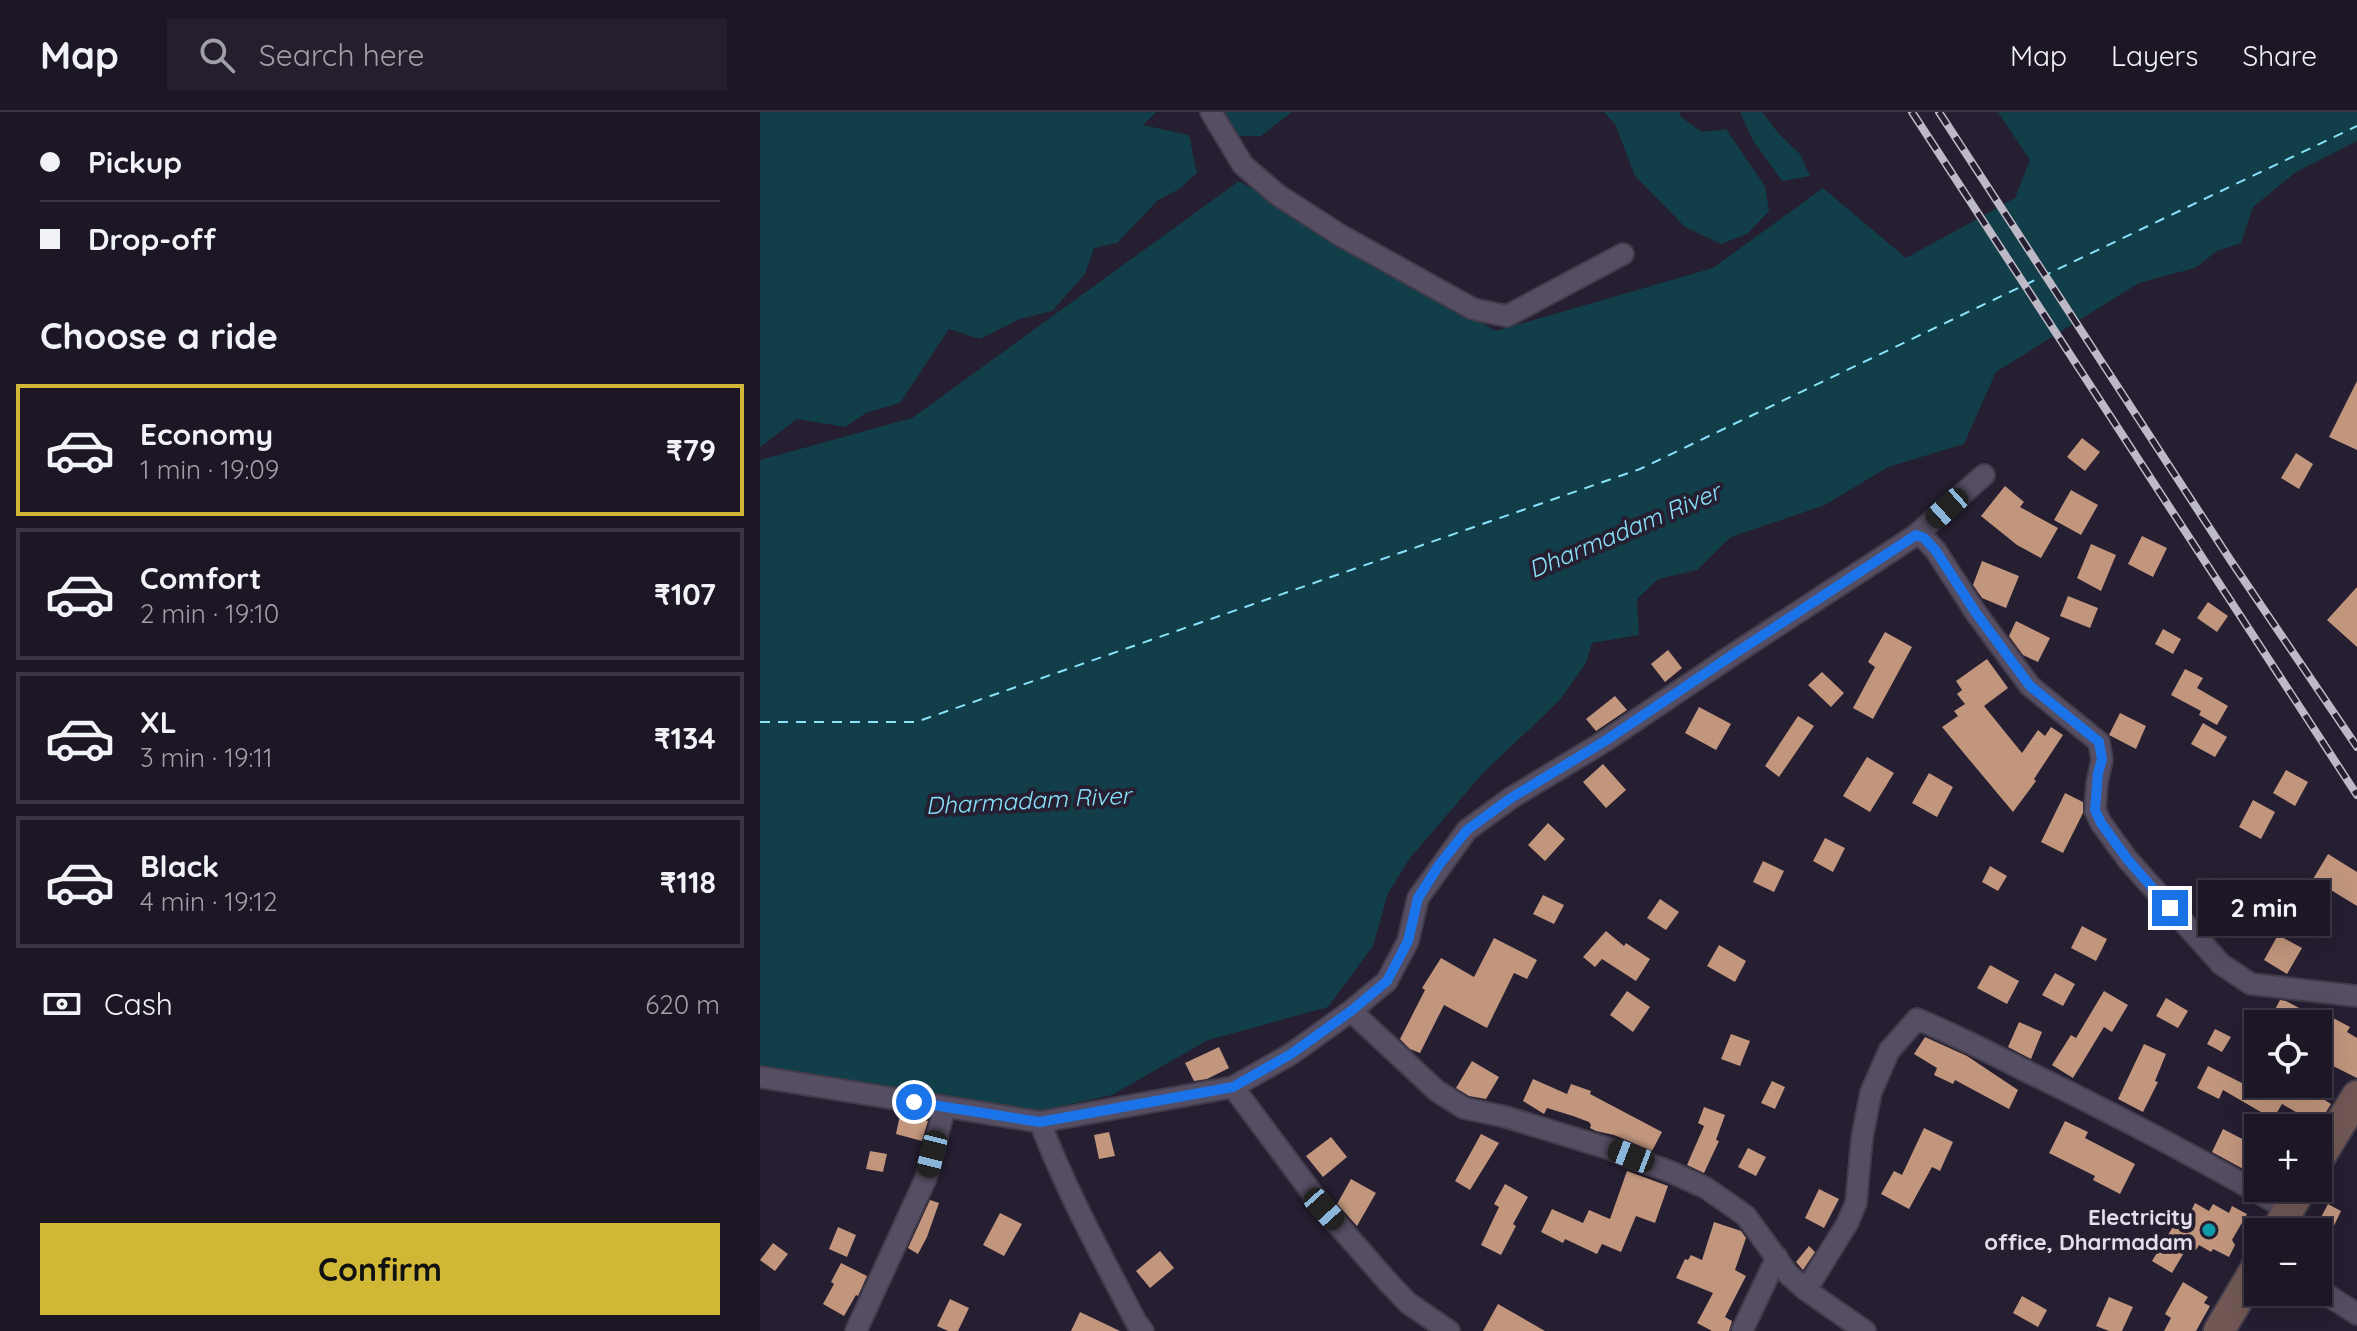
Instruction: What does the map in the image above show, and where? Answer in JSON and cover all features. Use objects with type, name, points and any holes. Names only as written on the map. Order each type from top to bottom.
[{"type":"main road","points":[[2332,1137],[2357,1096]]},
{"type":"main road","points":[[2219,1331],[2244,1289]]},
{"type":"street","points":[[1211,112],[1243,165],[1278,195],[1340,235],[1473,309],[1507,316],[1623,254]]},
{"type":"street","points":[[760,1077],[1040,1122],[1233,1087],[1291,1054],[1387,981],[1408,941],[1418,898],[1467,830],[1511,798],[1605,741],[1916,535],[1984,475]]},
{"type":"street","points":[[1916,535],[1924,538],[1936,551],[1976,613],[2030,686],[2099,742],[2102,760],[2095,810],[2101,823],[2128,860],[2221,964],[2251,984],[2357,996]]},
{"type":"street","points":[[1351,1011],[1408,1066],[1447,1099],[1464,1108],[1506,1117],[1610,1149],[1706,1188],[1746,1216],[1788,1274],[1865,1331]]},
{"type":"street","points":[[1806,1290],[1841,1235],[1856,1203],[1862,1138],[1871,1092],[1889,1051],[1917,1019],[1960,1037],[2098,1106],[2212,1165],[2288,1210]]},
{"type":"street","points":[[1233,1087],[1308,1189],[1388,1282],[1408,1303],[1449,1331]]},
{"type":"street","points":[[856,1331],[926,1178],[945,1107]]},
{"type":"street","points":[[1040,1122],[1082,1218],[1143,1331]]},
{"type":"street","points":[[1742,1331],[1777,1257]]},
{"type":"street","points":[[2332,1298],[2357,1314]]},
{"type":"water","points":[[760,112],[1156,112],[1143,125],[1189,135],[1197,173],[1179,189],[1157,201],[1117,243],[1094,248],[1085,274],[1052,311],[1020,319],[980,339],[949,329],[900,403],[866,413],[845,427],[797,419],[760,447]]},
{"type":"water","points":[[1214,112],[1292,112],[1261,136],[1234,136]]},
{"type":"water","points":[[1604,112],[1679,112],[1681,117],[1702,132],[1726,129],[1765,186],[1769,211],[1747,234],[1721,244],[1685,227],[1635,176],[1615,124]]},
{"type":"water","points":[[1740,112],[1762,112],[1800,154],[1810,176],[1782,181],[1752,139]]},
{"type":"water","name":"Dharmadam River","points":[[1998,112],[2357,112],[2357,141],[2296,172],[2253,207],[2241,243],[2217,251],[2195,268],[2139,283],[1996,372],[1964,444],[1888,467],[1825,505],[1731,537],[1697,570],[1658,579],[1637,599],[1639,635],[1592,643],[1586,663],[1559,701],[1482,774],[1410,858],[1388,893],[1373,946],[1328,1007],[1208,1040],[1112,1095],[1029,1113],[760,1070],[760,460],[912,418],[1239,181],[1496,331],[1713,268],[1823,188],[1906,258],[2015,198],[2030,160]]},
{"type":"building","points":[[2357,381],[2357,450],[2329,437]]},
{"type":"building","points":[[2082,438],[2100,452],[2085,471],[2067,457]]},
{"type":"building","points":[[2296,453],[2313,464],[2299,489],[2281,478]]},
{"type":"building","points":[[2005,486],[2024,502],[2020,507],[2058,528],[2041,558],[2017,545],[1981,516]]},
{"type":"building","points":[[2071,490],[2098,505],[2081,535],[2054,520]]},
{"type":"building","points":[[2142,536],[2167,548],[2153,577],[2128,564]]},
{"type":"building","points":[[2091,544],[2116,555],[2101,591],[2077,578]]},
{"type":"building","points":[[1982,561],[2019,576],[2006,608],[1982,598],[1973,585]]},
{"type":"building","points":[[2357,587],[2357,647],[2327,620]]},
{"type":"building","points":[[2068,596],[2098,608],[2090,628],[2060,616]]},
{"type":"building","points":[[2208,602],[2228,616],[2217,632],[2197,618]]},
{"type":"building","points":[[2016,621],[2050,638],[2038,662],[2023,655],[2009,636]]},
{"type":"building","points":[[2163,629],[2181,639],[2173,654],[2155,644]]},
{"type":"building","points":[[1885,632],[1912,647],[1873,719],[1853,708],[1875,667],[1868,662]]},
{"type":"building","points":[[1668,650],[1682,668],[1665,682],[1651,664]]},
{"type":"building","points":[[1987,659],[2008,688],[1984,706],[2022,753],[2038,730],[2045,736],[2051,727],[2063,735],[2034,779],[2036,781],[2013,812],[1942,727],[1958,716],[1954,711],[1965,704],[1957,694],[1962,690],[1956,681]]},
{"type":"building","points":[[2185,669],[2203,678],[2197,688],[2228,706],[2217,725],[2199,715],[2201,711],[2171,695]]},
{"type":"building","points":[[1822,672],[1844,693],[1831,707],[1808,685]]},
{"type":"building","points":[[1615,696],[1627,710],[1596,731],[1586,719]]},
{"type":"building","points":[[1699,707],[1731,724],[1716,750],[1685,733]]},
{"type":"building","points":[[2120,713],[2146,726],[2136,749],[2109,735]]},
{"type":"building","points":[[1798,716],[1814,726],[1779,777],[1765,766]]},
{"type":"building","points":[[2203,723],[2227,737],[2215,757],[2191,744]]},
{"type":"building","points":[[1867,757],[1894,773],[1870,812],[1843,796]]},
{"type":"building","points":[[1603,764],[1626,790],[1606,808],[1583,782]]},
{"type":"building","points":[[2286,770],[2308,782],[2295,806],[2273,793]]},
{"type":"building","points":[[1929,773],[1953,787],[1937,817],[1912,803]]},
{"type":"building","points":[[2065,793],[2083,802],[2083,813],[2063,853],[2041,842]]},
{"type":"building","points":[[2253,800],[2275,812],[2261,839],[2239,827]]},
{"type":"building","points":[[1548,823],[1565,839],[1545,861],[1528,845]]},
{"type":"building","points":[[1825,838],[1845,848],[1833,872],[1813,861]]},
{"type":"building","points":[[2328,854],[2357,872],[2357,906],[2313,879]]},
{"type":"building","points":[[1763,861],[1784,871],[1774,892],[1753,882]]},
{"type":"building","points":[[1990,866],[2007,876],[1998,891],[1982,882]]},
{"type":"building","points":[[1543,895],[1564,905],[1554,924],[1533,914]]},
{"type":"building","points":[[2230,895],[2255,910],[2242,930],[2218,914]]},
{"type":"building","points":[[1660,899],[1679,912],[1666,930],[1647,918]]},
{"type":"building","points":[[2082,926],[2107,939],[2096,961],[2071,948]]},
{"type":"building","points":[[1606,931],[1624,946],[1626,943],[1650,959],[1636,981],[1602,959],[1595,967],[1583,957]]},
{"type":"building","points":[[2278,935],[2302,948],[2287,974],[2264,960]]},
{"type":"building","points":[[1494,938],[1537,960],[1527,979],[1514,973],[1487,1028],[1444,1005],[1420,1053],[1410,1049],[1400,1039],[1425,990],[1422,988],[1441,958],[1474,977]]},
{"type":"building","points":[[1719,945],[1746,961],[1735,982],[1707,966]]},
{"type":"building","points":[[1990,965],[2019,981],[2007,1004],[1977,988]]},
{"type":"building","points":[[2055,973],[2075,984],[2063,1006],[2042,995]]},
{"type":"building","points":[[1627,991],[1650,1007],[1633,1032],[1610,1015]]},
{"type":"building","points":[[2104,991],[2128,1005],[2112,1032],[2104,1027],[2073,1078],[2052,1065],[2071,1035],[2076,1038]]},
{"type":"building","points":[[2166,998],[2188,1011],[2178,1028],[2156,1016]]},
{"type":"building","points":[[2280,1000],[2303,1010],[2275,1010]]},
{"type":"building","points":[[2332,1017],[2350,1027],[2347,1032],[2357,1038],[2357,1078],[2332,1066]]},
{"type":"building","points":[[2019,1022],[2042,1032],[2031,1059],[2008,1047]]},
{"type":"building","points":[[2215,1029],[2231,1037],[2222,1052],[2207,1044]]},
{"type":"building","points":[[1731,1034],[1750,1041],[1740,1066],[1721,1059]]},
{"type":"building","points":[[1925,1037],[1967,1056],[2018,1090],[2009,1109],[1955,1080],[1953,1084],[1934,1075],[1937,1068],[1914,1054]]},
{"type":"building","points":[[2144,1044],[2166,1054],[2155,1081],[2158,1082],[2143,1112],[2118,1099]]},
{"type":"building","points":[[1219,1047],[1229,1068],[1207,1079],[1194,1081],[1185,1063]]},
{"type":"building","points":[[1472,1061],[1499,1077],[1486,1099],[1469,1096],[1456,1088]]},
{"type":"building","points":[[2208,1066],[2244,1084],[2244,1098],[2322,1098],[2331,1104],[2325,1114],[2299,1114],[2282,1104],[2276,1114],[2264,1114],[2223,1090],[2219,1099],[2197,1088]]},
{"type":"building","points":[[1533,1079],[1567,1094],[1571,1084],[1591,1091],[1590,1094],[1662,1132],[1652,1151],[1596,1131],[1590,1128],[1589,1122],[1573,1116],[1547,1108],[1544,1114],[1523,1101]]},
{"type":"building","points":[[1772,1081],[1785,1087],[1775,1109],[1761,1103]]},
{"type":"building","points":[[1704,1107],[1725,1115],[1716,1140],[1719,1141],[1704,1173],[1687,1165],[1704,1126],[1698,1123]]},
{"type":"building","points":[[900,1115],[928,1121],[922,1141],[896,1134]]},
{"type":"building","points":[[2065,1121],[2088,1132],[2085,1138],[2135,1164],[2120,1194],[2093,1180],[2095,1176],[2049,1153]]},
{"type":"building","points":[[1924,1128],[1953,1142],[1940,1171],[1932,1167],[1909,1209],[1881,1194],[1894,1171],[1902,1175]]},
{"type":"building","points":[[2223,1129],[2244,1140],[2244,1169],[2212,1152]]},
{"type":"building","points":[[1109,1132],[1115,1156],[1099,1159],[1094,1135]]},
{"type":"building","points":[[1481,1134],[1499,1143],[1470,1190],[1455,1181]]},
{"type":"building","points":[[1331,1137],[1347,1157],[1323,1177],[1306,1156]]},
{"type":"building","points":[[1748,1148],[1766,1157],[1756,1176],[1738,1167]]},
{"type":"building","points":[[870,1151],[887,1154],[883,1172],[866,1169]]},
{"type":"building","points":[[1627,1171],[1668,1186],[1655,1223],[1636,1216],[1621,1252],[1602,1244],[1597,1254],[1541,1232],[1552,1209],[1583,1223],[1589,1210],[1610,1219]]},
{"type":"building","points":[[1351,1179],[1376,1193],[1357,1226],[1337,1204]]},
{"type":"building","points":[[1505,1184],[1528,1197],[1501,1255],[1481,1245],[1499,1207],[1494,1204]]},
{"type":"building","points":[[1819,1189],[1839,1199],[1824,1228],[1805,1218]]},
{"type":"building","points":[[930,1200],[939,1203],[918,1254],[908,1248]]},
{"type":"building","name":"Electricity office, Dharmadam","points":[[2195,1203],[2209,1211],[2213,1204],[2229,1213],[2232,1206],[2247,1214],[2232,1240],[2235,1245],[2229,1257],[2199,1245],[2196,1250],[2188,1246],[2172,1273],[2152,1261],[2182,1212],[2189,1215]]},
{"type":"building","points":[[2328,1204],[2341,1211],[2332,1230],[2332,1218],[2321,1218]]},
{"type":"building","points":[[1000,1213],[1022,1224],[1004,1256],[983,1245]]},
{"type":"building","points":[[1714,1222],[1741,1231],[1746,1238],[1735,1270],[1746,1276],[1725,1317],[1732,1321],[1729,1331],[1712,1331],[1697,1323],[1713,1293],[1676,1278],[1685,1259],[1688,1260],[1691,1255],[1702,1260]]},
{"type":"building","points":[[838,1227],[856,1235],[847,1257],[829,1249]]},
{"type":"building","points":[[773,1243],[788,1254],[775,1271],[760,1260]]},
{"type":"building","points":[[1809,1246],[1815,1252],[1803,1270],[1796,1262]]},
{"type":"building","points":[[1160,1251],[1174,1268],[1150,1288],[1136,1271]]},
{"type":"building","points":[[841,1263],[867,1276],[844,1316],[823,1304]]},
{"type":"building","points":[[2183,1282],[2208,1297],[2204,1303],[2210,1306],[2196,1331],[2164,1331],[2171,1318],[2165,1314]]},
{"type":"building","points":[[2022,1296],[2047,1310],[2038,1327],[2013,1313]]},
{"type":"building","points":[[2109,1297],[2133,1307],[2122,1331],[2109,1331],[2096,1326]]},
{"type":"building","points":[[950,1299],[969,1308],[958,1331],[937,1326]]},
{"type":"building","points":[[1498,1304],[1545,1331],[1483,1331]]},
{"type":"building","points":[[1080,1312],[1120,1331],[1071,1331]]},
{"type":"ferry route","points":[[760,722],[916,722],[1640,469],[2357,126]]},
{"type":"railway","points":[[1912,112],[2357,795]]},
{"type":"railway","points":[[1939,112],[2231,561],[2357,747]]},
{"type":"place","name":"Electricity office, Dharmadam","points":[[2209,1230]]},
{"type":"route","points":[[914,1102],[1040,1122],[1233,1087],[1291,1054],[1387,981],[1408,941],[1418,898],[1467,830],[1511,798],[1605,741],[1916,535],[1924,538],[1936,551],[1976,613],[2030,686],[2099,742],[2102,760],[2095,810],[2128,860],[2170,908]]}]
